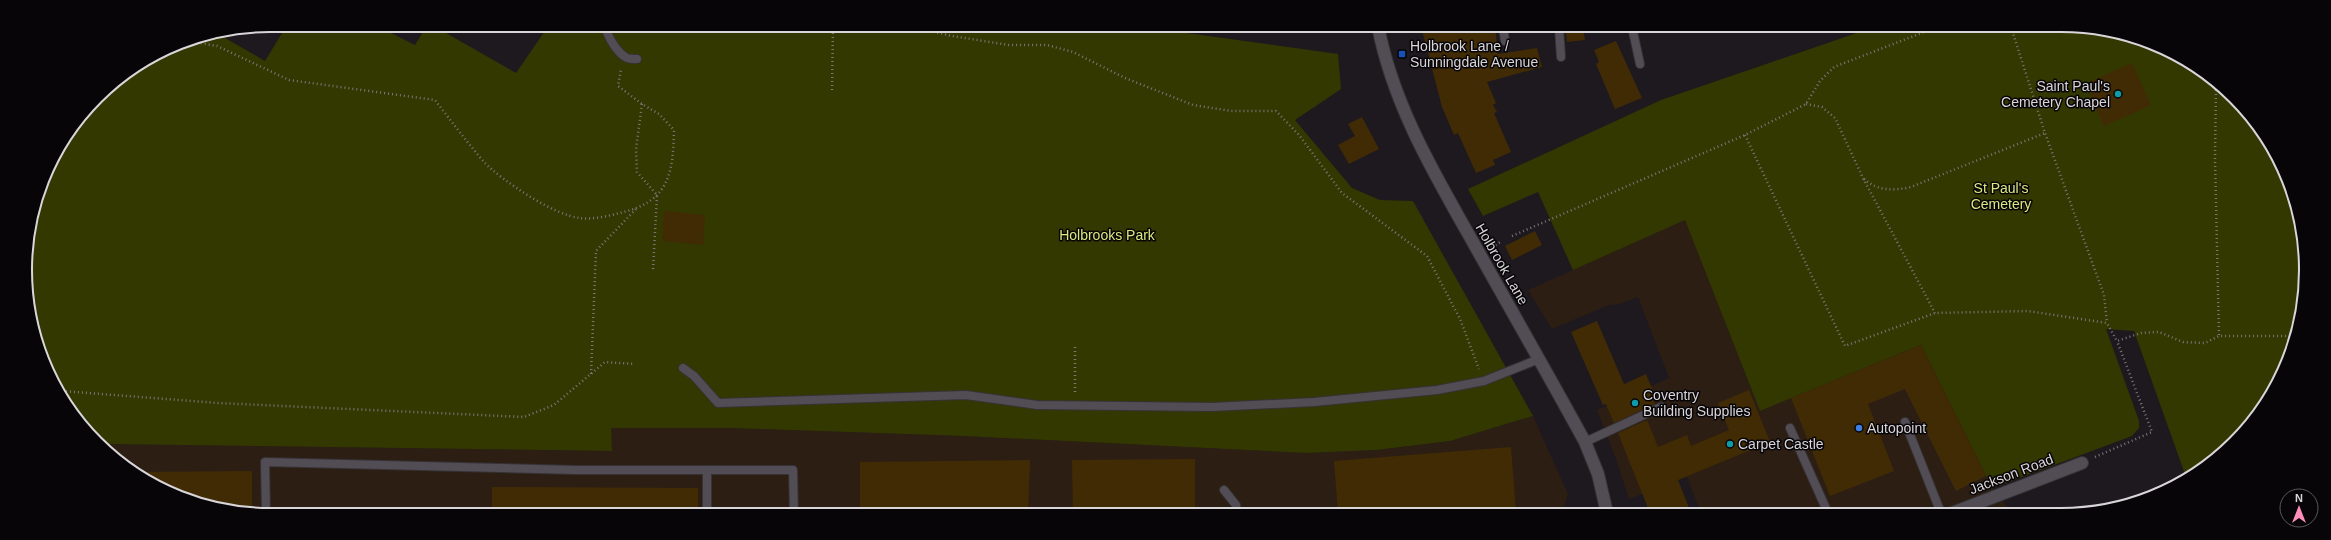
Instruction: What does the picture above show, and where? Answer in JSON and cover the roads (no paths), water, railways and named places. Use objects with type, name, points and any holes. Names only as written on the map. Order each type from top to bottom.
[{"type":"street","name":"Holbrook Lane","points":[[1379,32],[1384,56],[1404,111],[1452,206],[1585,442],[1598,474],[1606,508]]},
{"type":"street","name":"Jackson Road","points":[[1965,508],[2082,463]]},
{"type":"lane","points":[[606,32],[614,44],[627,58],[637,59]]},
{"type":"lane","points":[[1504,32],[1505,41]]},
{"type":"lane","points":[[1559,32],[1562,57]]},
{"type":"lane","points":[[1633,32],[1640,64]]},
{"type":"lane","points":[[683,368],[694,376],[718,403],[966,395],[1037,405],[1212,407],[1314,402],[1388,393],[1437,390],[1484,381],[1539,359]]},
{"type":"lane","points":[[1585,442],[1661,407]]},
{"type":"lane","points":[[1905,422],[1939,508]]},
{"type":"lane","points":[[1790,428],[1826,508]]},
{"type":"lane","points":[[266,508],[265,462],[576,470],[794,470],[794,508]]},
{"type":"lane","points":[[707,470],[707,508]]},
{"type":"lane","points":[[1224,490],[1236,505],[1236,508]]},
{"type":"place","name":"Holbrook Lane / Sunningdale Avenue","points":[[1402,54]]},
{"type":"place","name":"Saint Paul's Cemetery Chapel","points":[[2118,94]]},
{"type":"place","name":"Coventry Building Supplies","points":[[1635,403]]},
{"type":"place","name":"Autopoint","points":[[1859,428]]},
{"type":"place","name":"Carpet Castle","points":[[1730,444]]},
{"type":"park label","name":"St Paul's Cemetery","points":[[2001,196]]},
{"type":"park label","name":"Holbrooks Park","points":[[1107,235]]}]
